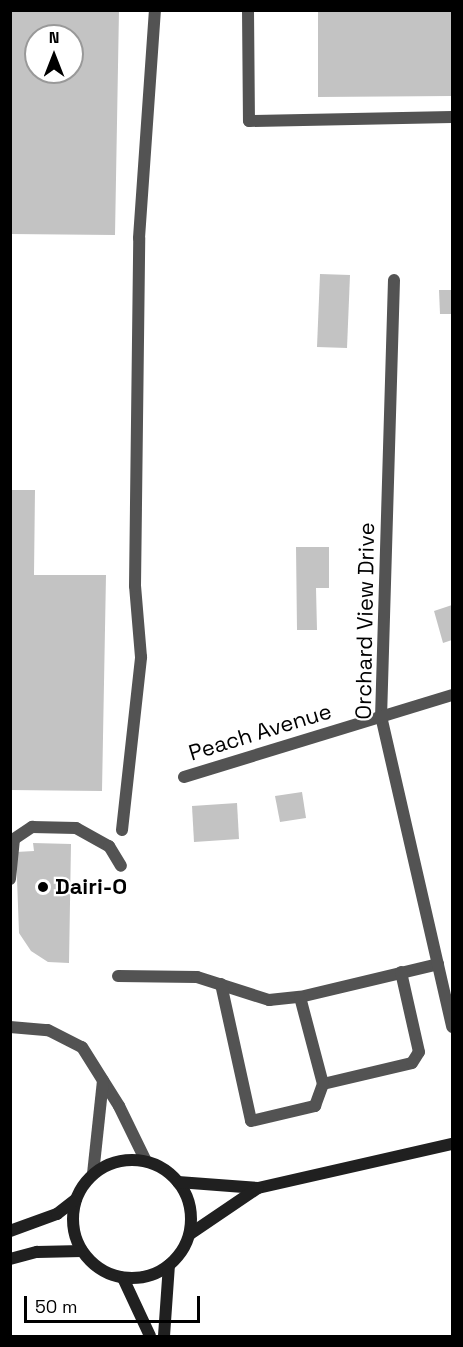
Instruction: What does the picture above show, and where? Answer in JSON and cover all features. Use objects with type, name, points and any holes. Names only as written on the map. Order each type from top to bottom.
[{"type":"main road","points":[[178,1182],[258,1188],[453,1144]]},
{"type":"main road","points":[[10,1231],[57,1214],[76,1199],[93,1174],[120,1161],[146,1161],[169,1172],[178,1182],[190,1205],[190,1234]]},
{"type":"main road","points":[[164,1336],[170,1265],[190,1234],[258,1188]]},
{"type":"main road","points":[[76,1199],[73,1229],[82,1251],[96,1267],[123,1278],[152,1275],[170,1265]]},
{"type":"main road","points":[[10,1259],[37,1252],[82,1251]]},
{"type":"main road","points":[[123,1278],[150,1336]]},
{"type":"street","points":[[122,830],[141,657],[135,586],[139,238],[155,10]]},
{"type":"street","points":[[248,10],[249,121],[453,117]]},
{"type":"street","name":"Orchard View Drive","points":[[394,280],[381,716],[453,1027]]},
{"type":"street","name":"Peach Avenue","points":[[184,777],[453,695]]},
{"type":"street","points":[[10,879],[14,839],[32,827],[76,828],[109,846],[121,866]]},
{"type":"street","points":[[118,976],[197,977],[270,1000],[300,997],[438,964]]},
{"type":"street","points":[[323,1084],[412,1063],[419,1052],[401,972]]},
{"type":"street","points":[[221,984],[251,1121],[315,1106],[323,1084],[300,997]]},
{"type":"street","points":[[10,1027],[48,1030],[82,1047],[146,1161]]},
{"type":"street","points":[[93,1174],[103,1081]]},
{"type":"building","points":[[10,10],[119,10],[115,235],[10,234]]},
{"type":"building","points":[[318,10],[452,10],[452,96],[318,97]]},
{"type":"building","points":[[320,274],[350,275],[347,348],[317,347]]},
{"type":"building","points":[[439,290],[452,290],[452,314],[440,314]]},
{"type":"building","points":[[10,490],[35,490],[34,575],[106,575],[102,791],[10,790]]},
{"type":"building","points":[[296,547],[329,547],[329,588],[316,588],[317,630],[297,630]]},
{"type":"building","points":[[452,605],[452,640],[443,643],[434,611]]},
{"type":"building","points":[[302,792],[306,818],[280,822],[275,796]]},
{"type":"building","points":[[237,803],[239,839],[194,842],[192,806]]},
{"type":"building","name":"Dairi-O","points":[[33,843],[71,844],[69,963],[48,962],[31,951],[19,933],[16,852],[34,851]]},
{"type":"place","name":"Dairi-O","points":[[43,887]]}]
